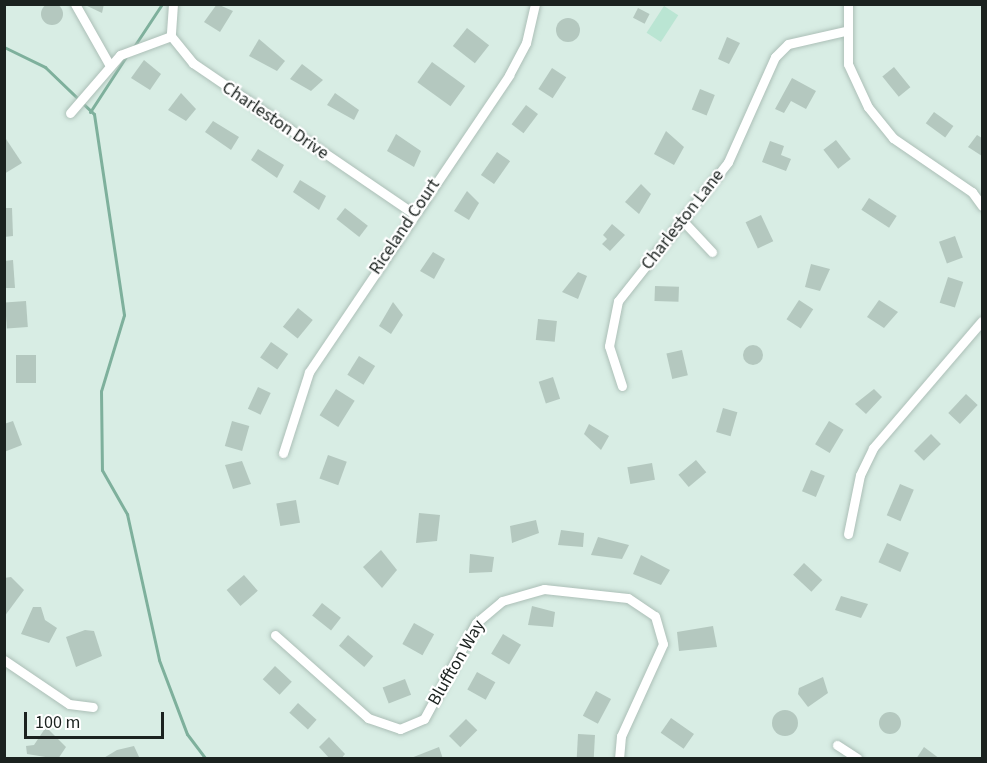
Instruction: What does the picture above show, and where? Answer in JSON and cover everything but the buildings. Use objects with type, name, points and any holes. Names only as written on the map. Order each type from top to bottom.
[{"type":"street","points":[[75,4],[109,64]]},
{"type":"street","points":[[70,112],[109,64],[171,36],[173,4]]},
{"type":"street","name":"Riceland Court","points":[[283,453],[309,372],[413,213],[515,65],[535,4]]},
{"type":"street","points":[[848,4],[845,31],[849,64],[868,107],[893,138],[972,192],[982,206]]},
{"type":"street","name":"Charleston Lane","points":[[622,386],[609,346],[613,314],[728,162],[775,57],[788,44],[845,31]]},
{"type":"street","name":"Charleston Drive","points":[[171,36],[192,63],[226,88],[413,213]]},
{"type":"street","points":[[684,222],[712,252]]},
{"type":"street","points":[[848,534],[860,476],[873,448],[982,321]]},
{"type":"street","name":"Bluffton Way","points":[[276,635],[368,718],[400,729],[424,719],[476,622],[502,601],[544,589],[628,598],[655,616],[663,644],[621,736],[619,759]]},
{"type":"street","points":[[4,660],[69,704],[93,708]]},
{"type":"street","points":[[837,745],[857,759]]},
{"type":"green space","points":[[664,6],[678,15],[661,42],[647,33]]},
{"type":"waterway","points":[[133,48],[162,4]]},
{"type":"waterway","points":[[4,47],[45,67],[94,114],[124,315],[101,391],[102,470],[127,514],[159,660],[187,734],[205,758]]},
{"type":"waterway","points":[[90,112],[127,55]]}]
